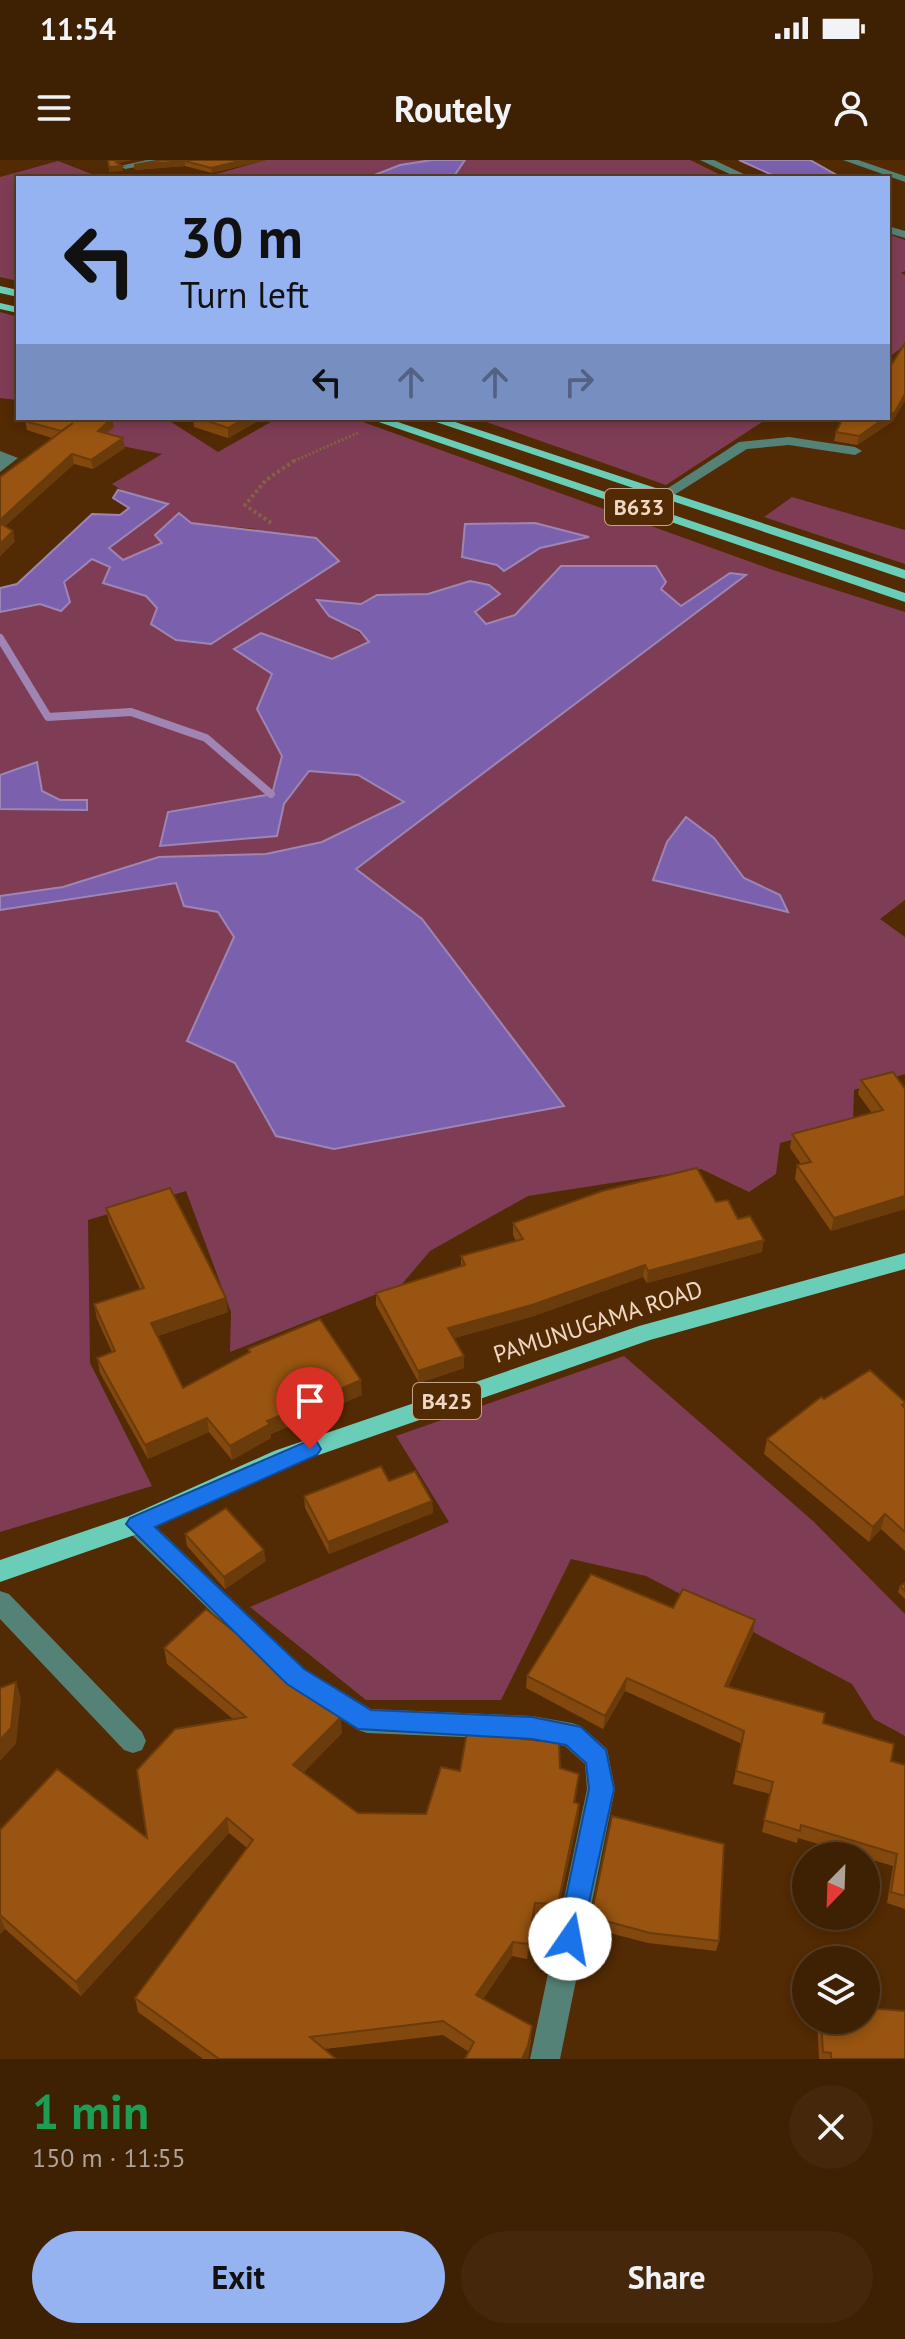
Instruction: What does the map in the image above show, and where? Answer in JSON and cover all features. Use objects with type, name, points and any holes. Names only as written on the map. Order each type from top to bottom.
[{"type":"main road","name":"B633","points":[[378,420],[905,598]]},
{"type":"main road","name":"B633","points":[[436,420],[905,575]]},
{"type":"main road","name":"PAMUNUGAMA ROAD","points":[[0,1571],[137,1524],[282,1458],[633,1337],[905,1261]]},
{"type":"street","points":[[125,166],[169,160]]},
{"type":"street","points":[[705,160],[742,176]]},
{"type":"street","points":[[848,160],[905,179]]},
{"type":"street","points":[[666,494],[744,445],[789,441],[855,451]]},
{"type":"street","points":[[0,455],[11,458],[0,468]]},
{"type":"street","points":[[137,1524],[296,1677],[367,1721],[532,1728],[572,1735],[598,1758],[601,1789],[545,2059]]},
{"type":"street","points":[[0,1602],[133,1741]]},
{"type":"path","points":[[271,523],[245,505],[252,490],[297,461],[378,420]]},
{"type":"shaded area","points":[[266,160],[690,160],[723,176],[209,176]]},
{"type":"shaded area","points":[[432,160],[465,160],[454,176],[372,176],[400,165]]},
{"type":"shaded area","points":[[739,160],[810,160],[838,176],[775,176]]},
{"type":"shaded area","points":[[58,161],[97,176],[16,176],[16,281],[0,277],[0,177]]},
{"type":"shaded area","points":[[890,235],[905,240],[905,271],[901,273],[905,275],[905,345],[890,356]]},
{"type":"shaded area","points":[[0,312],[16,316],[16,400],[0,398]]},
{"type":"shaded area","points":[[108,420],[168,420],[218,452],[274,420],[358,420],[770,569],[905,612],[905,900],[880,919],[905,937],[905,1074],[854,1090],[853,1124],[780,1143],[776,1174],[749,1192],[701,1169],[528,1196],[430,1251],[402,1284],[230,1352],[231,1312],[186,1191],[88,1220],[90,1363],[152,1486],[0,1532],[0,910],[176,883],[184,906],[218,912],[234,937],[187,1040],[235,1063],[277,1136],[334,1149],[387,1136],[422,919],[356,869],[744,576],[730,573],[681,606],[653,587],[625,575],[595,568],[561,566],[515,615],[486,624],[474,613],[500,594],[470,581],[428,594],[377,595],[361,604],[318,600],[330,614],[356,630],[369,643],[331,659],[261,633],[235,649],[273,674],[257,709],[282,756],[271,794],[168,812],[160,845],[276,836],[284,804],[309,771],[358,775],[405,802],[322,842],[266,854],[159,857],[63,887],[0,896],[0,612],[40,604],[92,559],[110,567],[104,583],[146,596],[157,608],[151,624],[256,529],[191,523],[155,536],[163,543],[123,560],[109,548],[168,504],[131,496],[112,484],[162,454],[76,437]]},
{"type":"shaded area","points":[[481,420],[765,420],[666,485]]},
{"type":"shaded area","points":[[118,490],[168,504],[109,548],[123,560],[162,543],[155,535],[179,513],[191,523],[316,538],[339,561],[211,644],[176,640],[151,624],[157,608],[146,596],[103,583],[110,567],[92,559],[64,582],[70,602],[61,611],[40,604],[0,612],[0,588],[17,584],[92,514],[120,515],[129,508],[113,498]]},
{"type":"shaded area","points":[[792,497],[905,530],[905,564],[764,517]]},
{"type":"shaded area","points":[[535,523],[589,537],[540,548],[504,571],[497,565],[462,557],[465,524]]},
{"type":"shaded area","points":[[561,566],[656,566],[666,582],[661,589],[681,606],[730,573],[746,575],[356,869],[422,919],[564,1106],[334,1149],[276,1136],[235,1063],[187,1041],[234,937],[218,912],[184,906],[176,883],[0,910],[0,896],[63,887],[159,857],[266,854],[322,842],[404,802],[358,775],[309,771],[284,804],[277,836],[160,846],[168,812],[272,794],[282,756],[257,709],[272,674],[234,649],[261,633],[332,659],[369,642],[360,631],[329,616],[317,600],[361,604],[377,595],[428,594],[470,581],[489,585],[500,594],[475,612],[486,624],[515,615]]},
{"type":"shaded area","points":[[37,762],[42,791],[60,800],[87,800],[87,810],[0,809],[0,775]]},
{"type":"shaded area","points":[[686,817],[714,838],[744,878],[780,895],[788,912],[653,880],[667,842]]},
{"type":"shaded area","points":[[624,1356],[813,1521],[905,1614],[905,1736],[874,1719],[852,1684],[646,1576],[571,1559],[501,1700],[366,1700],[250,1607],[449,1522],[396,1436]]},
{"type":"building","points":[[108,160],[118,160],[116,162],[122,166],[109,167]]},
{"type":"building","points":[[162,160],[244,160],[211,168],[185,161],[134,165]]},
{"type":"building","points":[[905,343],[905,394],[890,415],[890,367]]},
{"type":"building","points":[[110,420],[98,431],[123,438],[91,460],[72,454],[0,520],[0,477],[73,423],[61,431],[25,421]]},
{"type":"building","points":[[205,420],[242,420],[228,428]]},
{"type":"building","points":[[842,420],[882,420],[859,436],[836,432]]},
{"type":"building","points":[[0,523],[13,531],[0,544]]},
{"type":"building","points":[[893,1072],[905,1089],[905,1196],[834,1218],[797,1165],[811,1162],[792,1134],[883,1110],[861,1080]]},
{"type":"building","points":[[697,1168],[716,1202],[728,1200],[738,1219],[750,1216],[764,1240],[648,1271],[645,1265],[532,1305],[448,1328],[464,1356],[418,1371],[376,1293],[465,1265],[461,1256],[523,1239],[513,1223],[602,1191]]},
{"type":"building","points":[[170,1188],[226,1298],[151,1323],[183,1388],[250,1352],[248,1349],[320,1319],[361,1380],[267,1421],[270,1424],[230,1446],[207,1418],[145,1445],[97,1358],[115,1351],[94,1304],[144,1288],[106,1208]]},
{"type":"building","points":[[870,1370],[905,1402],[902,1405],[905,1408],[905,1532],[885,1514],[873,1527],[767,1439],[821,1397],[824,1399]]},
{"type":"building","points":[[381,1466],[389,1481],[415,1471],[432,1501],[328,1542],[304,1496]]},
{"type":"building","points":[[226,1508],[264,1550],[224,1577],[185,1534]]},
{"type":"building","points":[[591,1574],[673,1608],[683,1589],[755,1620],[725,1686],[825,1713],[823,1723],[894,1744],[891,1761],[905,1765],[905,1896],[891,1892],[897,1854],[880,1849],[880,1842],[857,1842],[801,1825],[800,1831],[764,1820],[773,1782],[736,1771],[744,1731],[627,1678],[605,1716],[527,1676]]},
{"type":"building","points":[[206,1609],[341,1717],[293,1765],[358,1813],[426,1814],[441,1767],[460,1771],[467,1732],[559,1743],[560,1768],[579,1774],[574,1802],[579,1804],[558,1904],[535,1903],[528,1944],[513,1942],[476,1995],[532,2026],[522,2059],[465,2059],[474,2042],[443,2021],[310,2037],[336,2059],[219,2059],[135,1998],[253,1840],[227,1818],[76,1982],[0,1915],[0,1830],[57,1769],[147,1838],[137,1770],[175,1729],[246,1717],[164,1648]]},
{"type":"building","points":[[16,1682],[11,1728],[0,1740],[0,1688]]},
{"type":"building","points":[[612,1816],[724,1844],[719,1941],[650,1933],[591,1917]]},
{"type":"building","points":[[880,2009],[905,2011],[905,2059],[831,2059],[831,2053],[823,2052],[822,2034],[880,2034]]},
{"type":"waterway","points":[[0,638],[48,717],[131,712],[206,738],[271,794]]},
{"type":"route","points":[[310,1449],[282,1458],[137,1524],[296,1677],[367,1721],[532,1728],[572,1735],[598,1758],[601,1789],[570,1939]]}]
